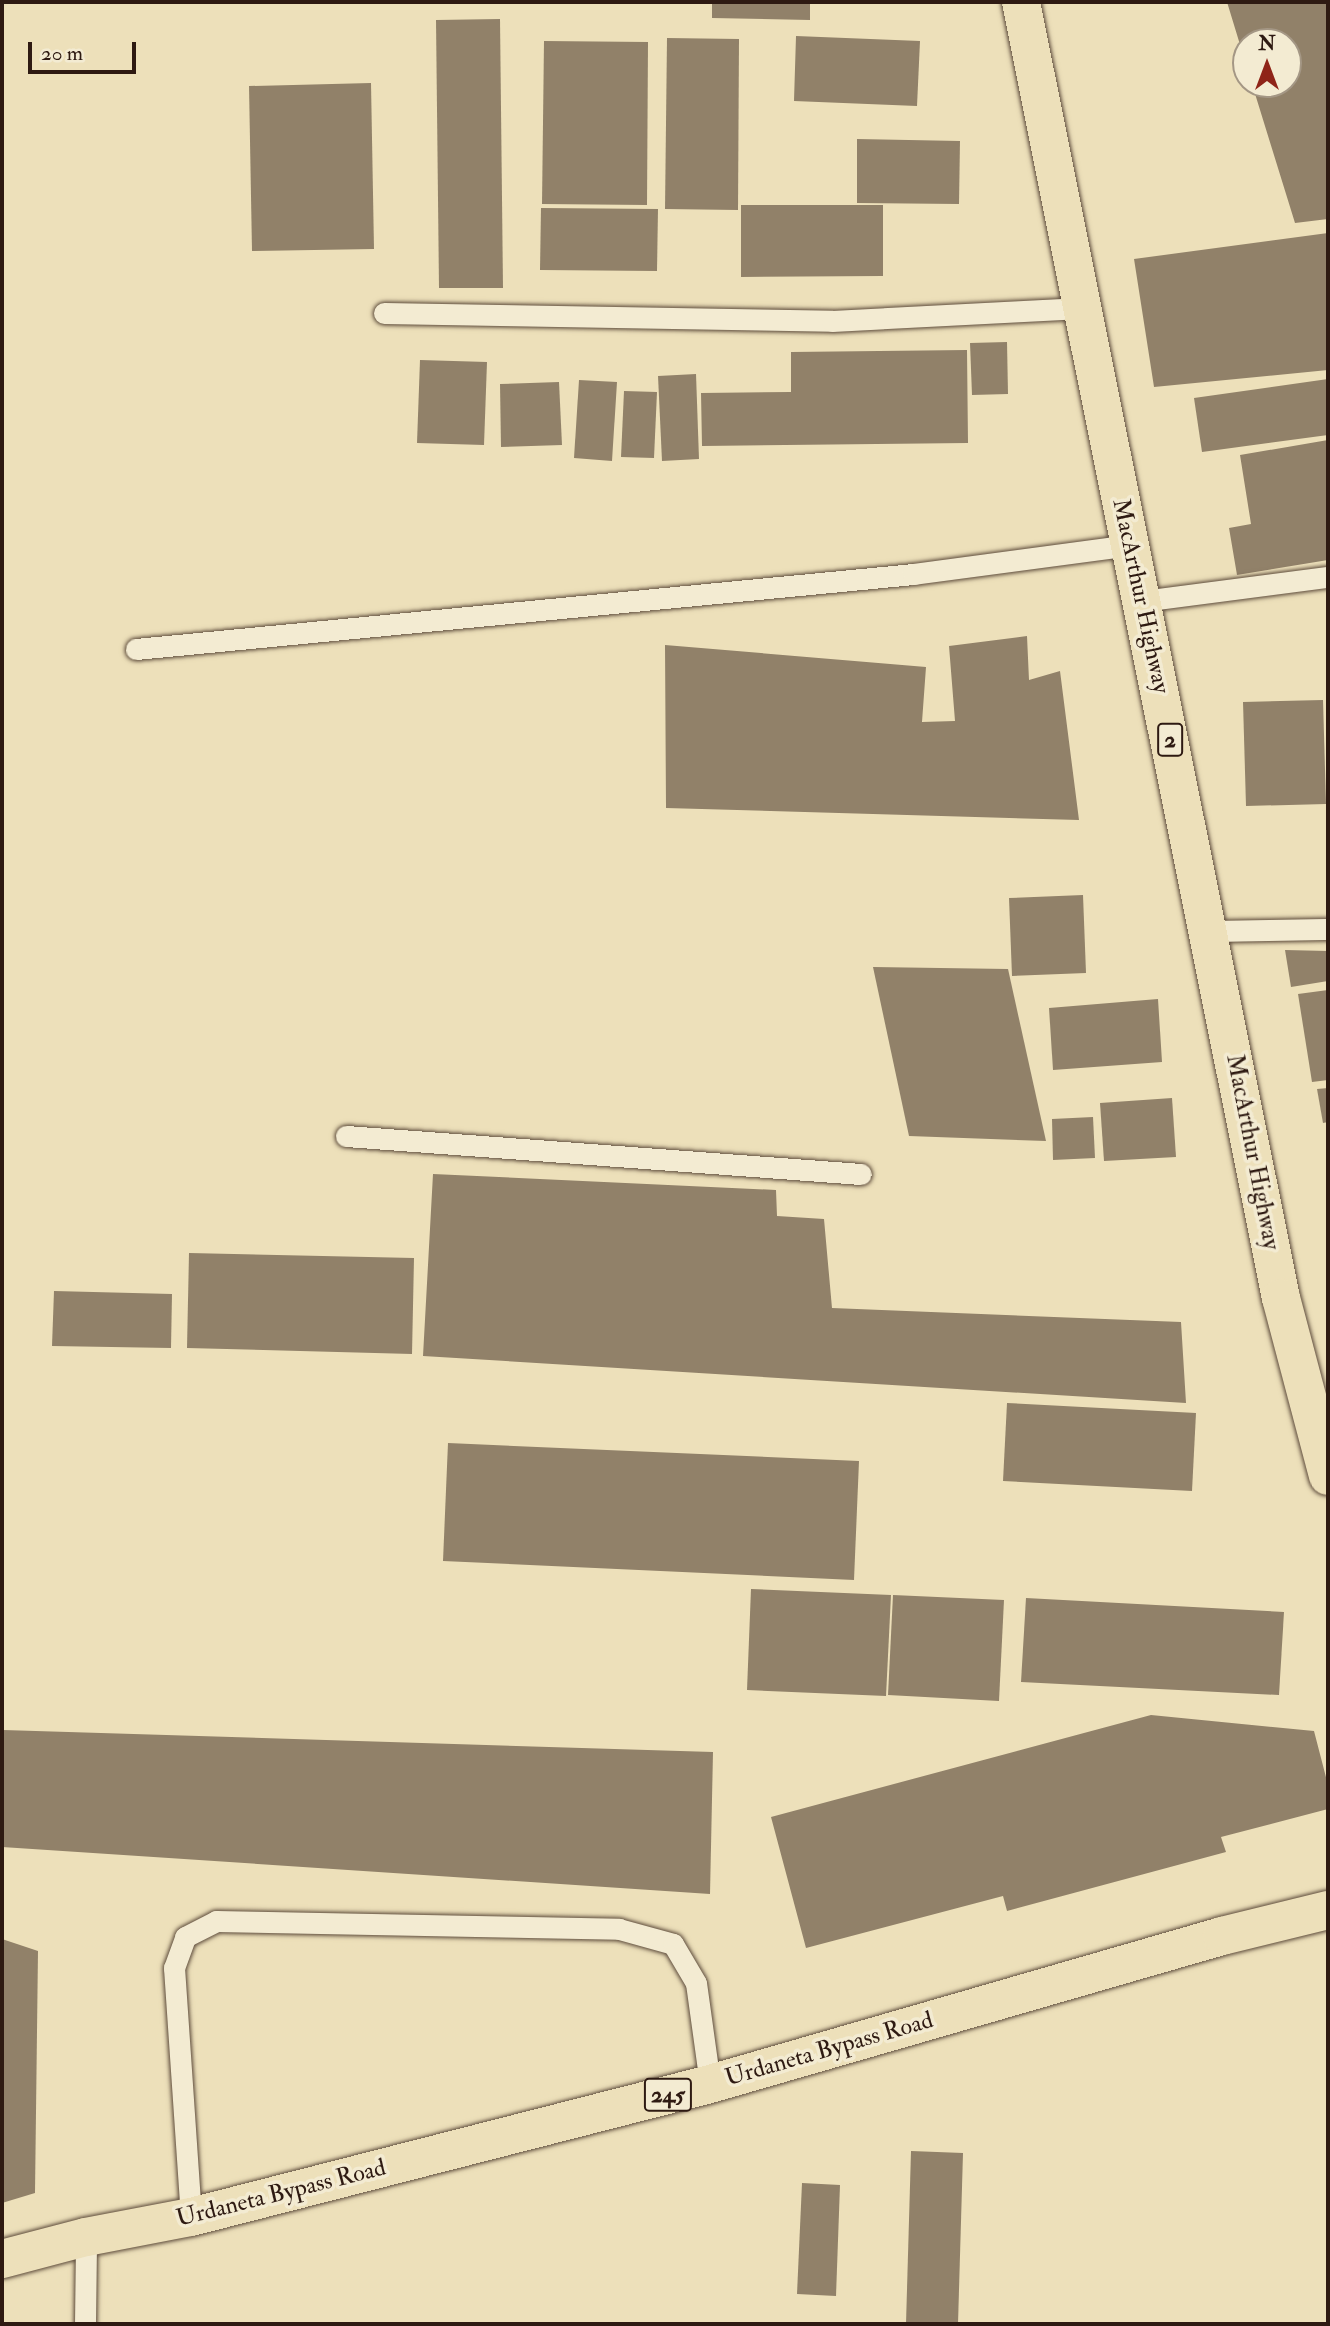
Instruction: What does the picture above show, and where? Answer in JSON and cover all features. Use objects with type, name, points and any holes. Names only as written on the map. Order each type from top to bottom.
[{"type":"main road","name":"MacArthur Highway","points":[[1021,2],[1281,1298],[1328,1476]]},
{"type":"main road","name":"Urdaneta Bypass Road","points":[[2,2259],[86,2237],[191,2217],[710,2084],[1222,1936],[1328,1910]]},
{"type":"lane","points":[[384,313],[832,321],[1082,308]]},
{"type":"lane","points":[[136,649],[913,574],[1131,545]]},
{"type":"lane","points":[[1142,601],[1328,577]]},
{"type":"lane","points":[[1209,932],[1328,929]]},
{"type":"lane","points":[[346,1136],[862,1174]]},
{"type":"lane","points":[[191,2217],[174,1968],[185,1937],[216,1921],[619,1929],[673,1944],[696,1983],[710,2084]]},
{"type":"lane","points":[[85,2324],[86,2237]]},
{"type":"building","points":[[712,2],[810,2],[810,20],[712,18]]},
{"type":"building","points":[[1227,2],[1328,2],[1328,219],[1295,223],[1256,98],[1302,98],[1302,28],[1235,28]]},
{"type":"building","points":[[500,19],[503,288],[439,288],[436,20]]},
{"type":"building","points":[[796,36],[920,41],[917,106],[794,101]]},
{"type":"building","points":[[667,38],[739,39],[738,210],[665,209]]},
{"type":"building","points":[[544,41],[648,42],[647,205],[542,204]]},
{"type":"building","points":[[371,83],[374,249],[252,251],[249,86]]},
{"type":"building","points":[[857,139],[960,141],[959,204],[857,203]]},
{"type":"building","points":[[741,205],[883,205],[883,276],[741,277]]},
{"type":"building","points":[[541,208],[658,209],[657,271],[540,270]]},
{"type":"building","points":[[1328,233],[1328,370],[1154,387],[1134,259]]},
{"type":"building","points":[[1007,342],[1008,394],[972,395],[970,343]]},
{"type":"building","points":[[967,350],[968,443],[702,446],[701,393],[791,392],[791,352]]},
{"type":"building","points":[[420,360],[487,362],[484,445],[417,443]]},
{"type":"building","points":[[696,374],[699,459],[662,461],[658,376]]},
{"type":"building","points":[[1328,379],[1328,435],[1202,452],[1194,398]]},
{"type":"building","points":[[579,380],[617,382],[612,461],[574,458]]},
{"type":"building","points":[[559,382],[562,445],[501,447],[500,384]]},
{"type":"building","points":[[624,391],[657,392],[654,458],[621,457]]},
{"type":"building","points":[[1328,440],[1328,560],[1237,575],[1229,528],[1251,524],[1240,455]]},
{"type":"building","points":[[1027,636],[1029,680],[1060,671],[1079,820],[666,808],[665,645],[926,667],[922,722],[955,721],[949,646]]},
{"type":"building","points":[[1323,700],[1326,804],[1246,806],[1243,702]]},
{"type":"building","points":[[1083,895],[1086,973],[1012,976],[1009,898]]},
{"type":"building","points":[[1285,950],[1328,951],[1328,981],[1291,987]]},
{"type":"building","points":[[873,967],[1008,969],[1046,1141],[909,1136]]},
{"type":"building","points":[[1328,990],[1328,1080],[1312,1082],[1298,994]]},
{"type":"building","points":[[1158,999],[1162,1062],[1053,1070],[1049,1008]]},
{"type":"building","points":[[1328,1088],[1328,1122],[1323,1123],[1317,1089]]},
{"type":"building","points":[[1172,1098],[1176,1157],[1104,1161],[1100,1103]]},
{"type":"building","points":[[1093,1117],[1095,1158],[1053,1160],[1052,1119]]},
{"type":"building","points":[[433,1174],[776,1190],[777,1216],[824,1219],[832,1308],[1181,1322],[1186,1403],[423,1356]]},
{"type":"building","points":[[189,1253],[414,1258],[412,1354],[187,1348]]},
{"type":"building","points":[[54,1291],[172,1294],[171,1348],[52,1346]]},
{"type":"building","points":[[1007,1403],[1196,1413],[1192,1491],[1003,1481]]},
{"type":"building","points":[[448,1443],[859,1461],[854,1580],[443,1561]]},
{"type":"building","points":[[751,1589],[891,1595],[886,1696],[747,1690]]},
{"type":"building","points":[[893,1595],[1004,1600],[999,1701],[888,1695]]},
{"type":"building","points":[[1026,1598],[1284,1612],[1279,1695],[1021,1682]]},
{"type":"building","points":[[1151,1715],[1314,1731],[1328,1785],[1328,1809],[1221,1837],[1226,1852],[1007,1911],[1003,1896],[806,1948],[771,1817]]},
{"type":"building","points":[[3,1730],[713,1752],[710,1894],[2,1847]]},
{"type":"building","points":[[2,1939],[38,1951],[35,2193],[2,2203]]},
{"type":"building","points":[[911,2151],[963,2153],[958,2324],[906,2324]]},
{"type":"building","points":[[802,2183],[840,2185],[836,2296],[797,2294]]}]
